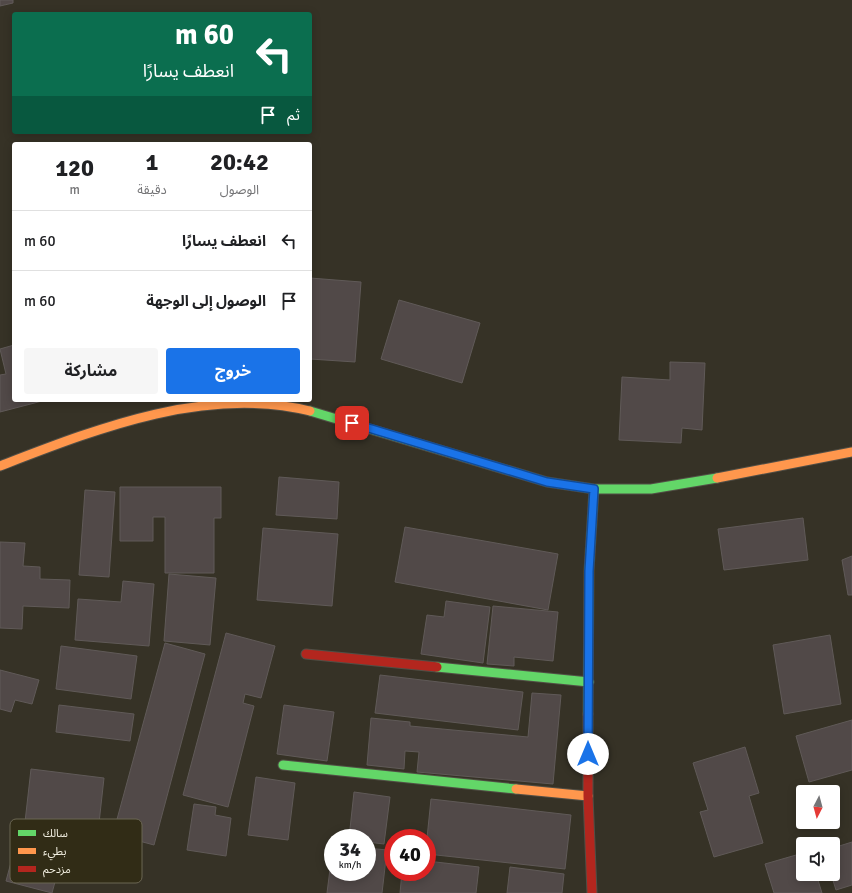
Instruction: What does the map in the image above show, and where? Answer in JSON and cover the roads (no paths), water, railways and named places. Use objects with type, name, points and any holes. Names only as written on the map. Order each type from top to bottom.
[{"type":"street","points":[[0,466],[64,441],[126,420],[202,406],[257,402],[308,410],[547,482],[594,489],[651,489],[704,481],[852,452]]},
{"type":"street","points":[[592,893],[588,796],[589,571],[594,489]]},
{"type":"street","points":[[306,654],[589,682]]},
{"type":"street","points":[[283,765],[588,796]]}]
